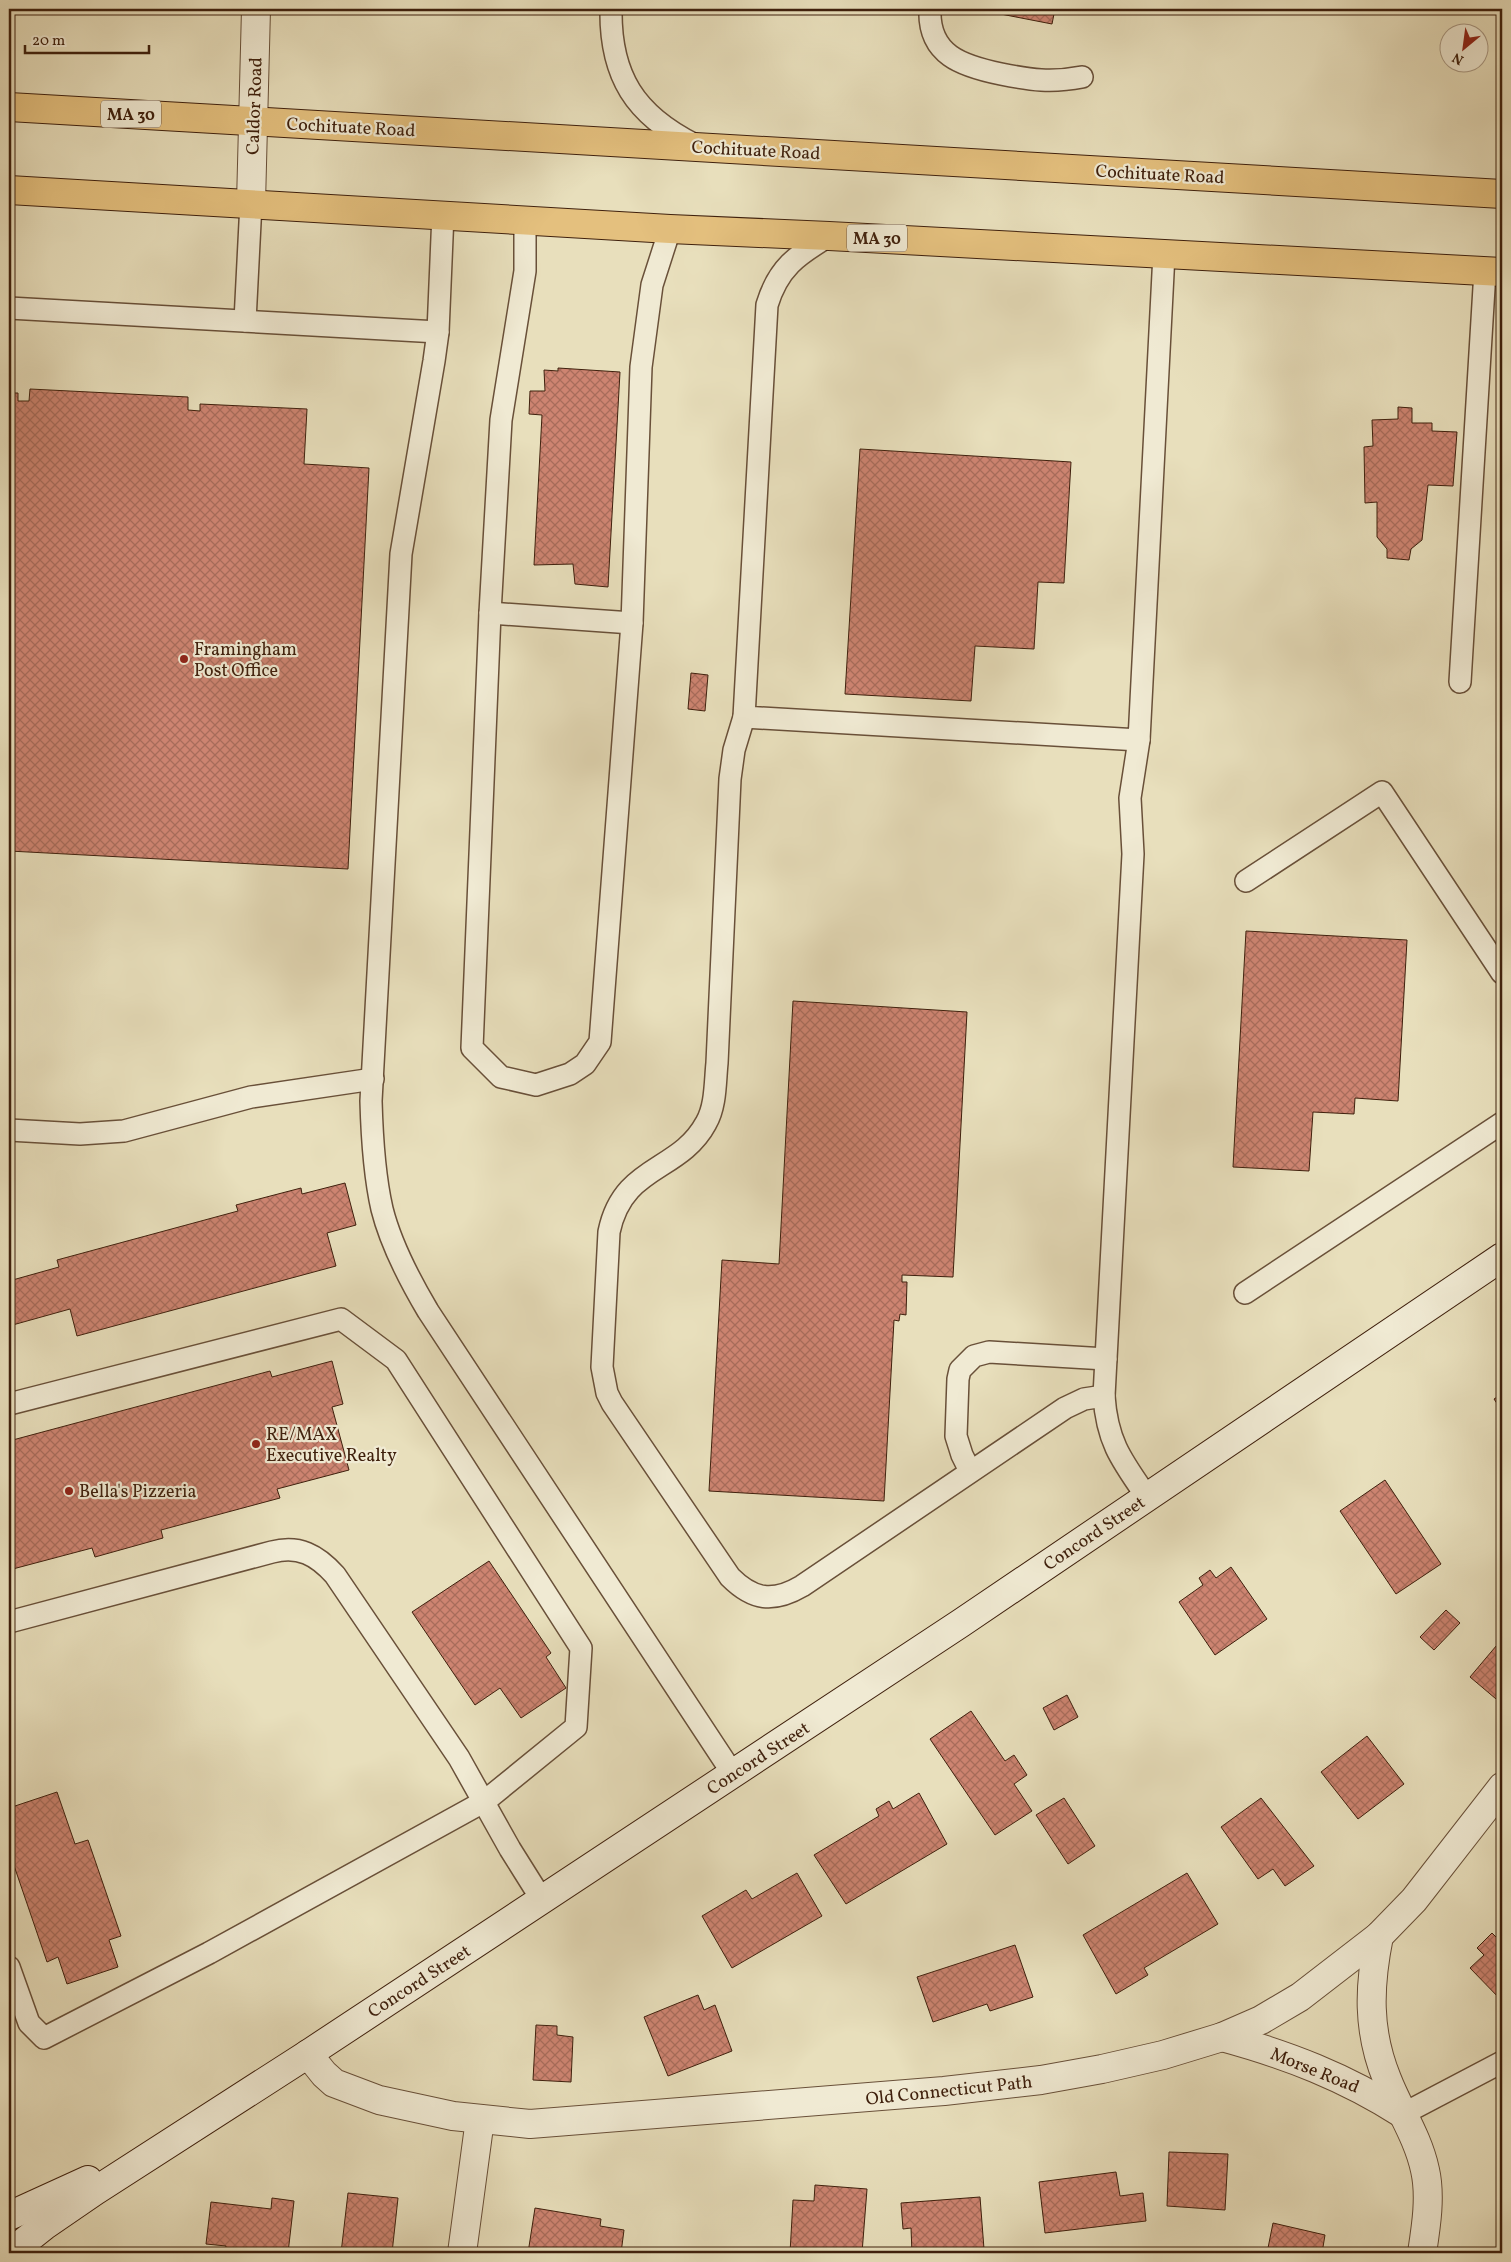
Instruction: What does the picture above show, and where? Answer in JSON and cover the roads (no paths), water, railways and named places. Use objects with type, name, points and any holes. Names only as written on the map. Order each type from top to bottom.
[{"type":"main road","name":"Cochituate Road","points":[[9,107],[1502,194]]},
{"type":"main road","name":"MA 30","points":[[9,190],[444,214],[670,229],[1494,271]]},
{"type":"street","name":"Caldor Road","points":[[251,203],[256,9]]},
{"type":"street","name":"Concord Street","points":[[10,2253],[44,2226],[733,1774],[1502,1257]]},
{"type":"street","name":"Old Connecticut Path","points":[[308,2054],[334,2083],[347,2089],[401,2106],[480,2119],[530,2124],[944,2092],[1041,2080],[1163,2055],[1222,2037],[1261,2020],[1300,1997],[1380,1936],[1414,1900],[1502,1787]]},
{"type":"street","name":"Morse Road","points":[[1380,1936],[1372,1972],[1371,2011],[1376,2045],[1386,2078],[1417,2142],[1426,2172],[1425,2228],[1422,2253]]},
{"type":"street","name":"Morse Road","points":[[1222,2037],[1274,2052],[1321,2069],[1369,2092],[1403,2114]]},
{"type":"street","points":[[462,2253],[480,2119]]},
{"type":"street","points":[[9,2216],[166,2145]]},
{"type":"lane","points":[[930,9],[930,22],[934,37],[942,50],[954,60],[966,66],[1035,81],[1061,81],[1082,77]]},
{"type":"lane","points":[[610,10],[612,49],[626,85],[652,117],[667,129],[699,147]]},
{"type":"lane","points":[[244,321],[251,203]]},
{"type":"lane","points":[[444,214],[438,332],[401,554],[372,1079],[374,1158],[382,1210],[402,1262],[413,1286],[428,1311],[733,1774]]},
{"type":"lane","points":[[525,219],[525,271],[501,420],[490,613],[472,1048],[501,1077],[536,1085],[570,1074],[578,1069],[585,1064],[600,1042],[632,623],[641,367],[652,285],[670,229]]},
{"type":"lane","points":[[829,236],[805,250],[784,268],[777,278],[767,305],[744,718],[734,750],[730,779],[717,1063],[712,1110],[707,1121],[691,1144],[631,1186],[614,1212],[609,1232],[602,1367],[607,1393],[618,1413],[730,1577],[748,1593],[771,1598],[793,1591],[1065,1408],[1084,1399],[1104,1396]]},
{"type":"lane","points":[[1147,1497],[1124,1464],[1110,1437],[1104,1396],[1133,854],[1130,798],[1139,740],[1164,254]]},
{"type":"lane","points":[[1460,682],[1494,271]]},
{"type":"lane","points":[[9,308],[438,332]]},
{"type":"lane","points":[[490,613],[632,623]]},
{"type":"lane","points":[[744,718],[1139,740]]},
{"type":"lane","points":[[1246,881],[1382,792],[1502,973]]},
{"type":"lane","points":[[9,1130],[80,1134],[124,1131],[251,1097],[372,1079]]},
{"type":"lane","points":[[1245,1293],[1502,1123]]},
{"type":"lane","points":[[9,1404],[341,1319],[396,1360],[581,1648],[576,1727],[485,1802],[209,1953],[44,2038],[29,2023],[9,1967]]},
{"type":"lane","points":[[970,1471],[958,1446],[956,1424],[960,1370],[974,1356],[989,1352],[1106,1359]]},
{"type":"lane","points":[[9,1622],[282,1549],[306,1552],[327,1566],[335,1575],[459,1758],[510,1849],[542,1900]]},
{"type":"lane","points":[[1403,2114],[1502,2062]]},
{"type":"place","name":"Framingham Post Office","points":[[184,659]]},
{"type":"place","name":"RE/MAX Executive Realty","points":[[256,1444]]},
{"type":"place","name":"Bella's Pizzeria","points":[[69,1491]]}]
